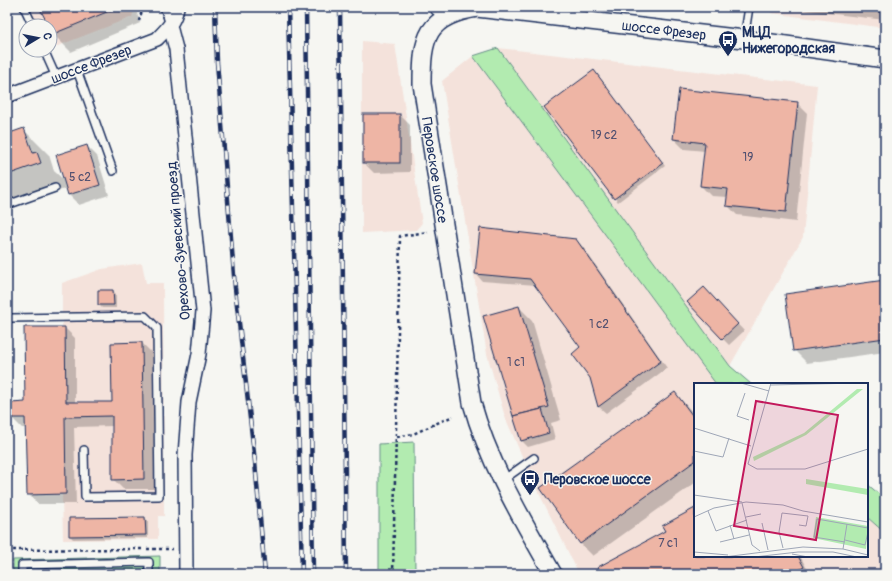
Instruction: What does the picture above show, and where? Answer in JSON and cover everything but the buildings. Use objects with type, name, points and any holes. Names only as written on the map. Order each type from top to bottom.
[{"type":"street","points":[[170,26],[176,16],[177,7]]},
{"type":"street","name":"шоссе Фрезер","points":[[444,18],[458,11],[477,8],[577,13],[885,59]]},
{"type":"street","name":"Перовское шоссе","points":[[444,18],[428,34],[422,56],[422,84],[472,403],[486,444],[503,481],[553,574]]},
{"type":"street","name":"шоссе Фрезер","points":[[7,96],[157,38],[170,26]]},
{"type":"street","name":"Орехово-Зуевский проезд","points":[[170,26],[177,56],[203,311],[199,354],[189,402],[184,455],[186,574]]},
{"type":"lane","points":[[24,7],[29,18]]},
{"type":"lane","points":[[164,7],[170,26]]},
{"type":"lane","points":[[431,7],[444,18]]},
{"type":"lane","points":[[744,39],[749,7]]},
{"type":"lane","points":[[48,58],[56,77]]},
{"type":"lane","points":[[77,70],[112,171]]},
{"type":"lane","points":[[7,205],[55,188]]},
{"type":"lane","points":[[7,320],[11,318],[145,316],[156,328],[159,496],[85,497],[84,450]]},
{"type":"lane","points":[[503,481],[534,458]]},
{"type":"lane","points":[[22,574],[22,565],[149,562],[149,574]]},
{"type":"path","points":[[139,22],[143,7]]},
{"type":"path","points":[[393,574],[400,236],[428,232]]},
{"type":"path","points":[[397,437],[414,434],[453,416]]},
{"type":"path","points":[[7,550],[172,549]]},
{"type":"shaded area","points":[[28,7],[135,7],[132,17],[58,46],[58,18],[34,18]]},
{"type":"shaded area","points":[[772,7],[885,7],[885,28],[771,13]]},
{"type":"shaded area","points":[[362,41],[395,44],[422,223],[416,230],[362,233]]},
{"type":"shaded area","points":[[498,48],[817,85],[803,237],[730,366]]},
{"type":"shaded area","points":[[473,56],[715,383],[694,383],[694,557],[868,557],[868,518],[885,533],[885,574],[579,574],[532,479],[505,417],[487,354],[442,81]]},
{"type":"shaded area","points":[[142,263],[146,283],[163,283],[164,516],[158,516],[158,539],[63,540],[62,495],[27,495],[25,418],[11,418],[11,403],[25,402],[24,327],[62,327],[62,283],[102,269]]},
{"type":"green space","points":[[498,48],[730,366],[750,383],[715,383],[473,56]]},
{"type":"green space","points":[[414,442],[415,574],[379,574],[379,444]]},
{"type":"green space","points":[[868,485],[885,499],[885,533],[868,518]]},
{"type":"green space","points":[[160,556],[160,574],[13,574],[13,560]]},
{"type":"railway","points":[[215,7],[217,62],[235,288],[255,462],[265,574]]},
{"type":"railway","points":[[288,7],[302,574]]},
{"type":"railway","points":[[306,7],[313,574]]},
{"type":"railway","points":[[340,7],[346,574]]},
{"type":"place","name":"МЦД Нижегородская","points":[[728,57]]},
{"type":"place","name":"Перовское шоссе","points":[[530,496]]}]
